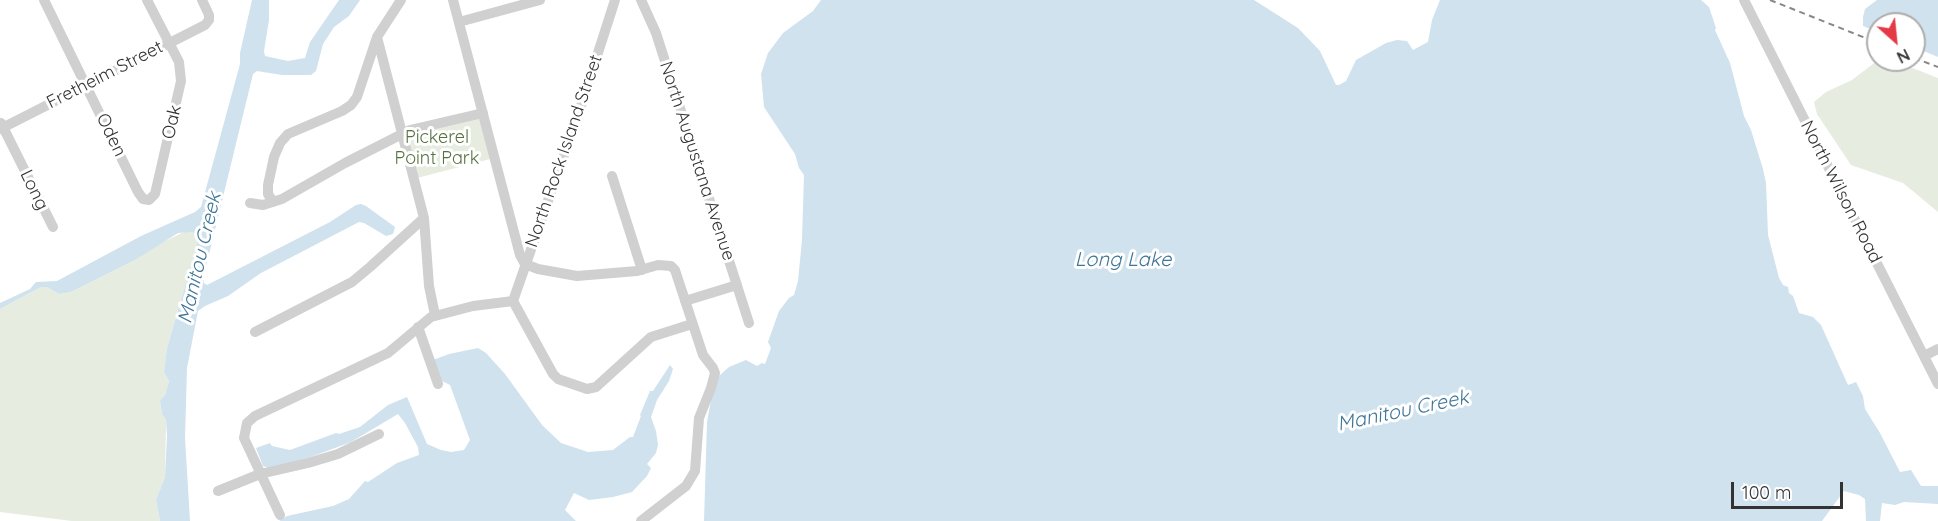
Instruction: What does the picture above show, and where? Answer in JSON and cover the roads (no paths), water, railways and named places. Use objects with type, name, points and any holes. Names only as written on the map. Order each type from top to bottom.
[{"type":"street","name":"Oden","points":[[44,0],[138,192],[143,199],[149,200]]},
{"type":"street","name":"Oak","points":[[147,0],[178,62],[181,81],[154,194],[149,200]]},
{"type":"street","name":"Fretheim Street","points":[[1,126],[205,25],[209,20],[209,15],[201,0]]},
{"type":"street","points":[[273,202],[268,194],[268,185],[280,143],[288,134],[342,111],[357,98],[377,37],[401,0]]},
{"type":"street","points":[[453,0],[520,255],[525,264],[538,269],[577,276],[642,270],[658,265],[671,266],[675,270],[703,355],[709,361],[715,374],[699,418],[695,471],[686,486],[641,521]]},
{"type":"street","points":[[459,22],[540,0]]},
{"type":"street","name":"North Rock Island Street","points":[[513,301],[615,0]]},
{"type":"street","name":"North Augustana Avenue","points":[[641,0],[656,33],[749,323]]},
{"type":"street","name":"North Wilson Road","points":[[1744,0],[1938,384]]},
{"type":"street","points":[[377,37],[424,218],[429,286],[435,315]]},
{"type":"street","points":[[250,203],[260,205],[290,195],[345,163],[410,130],[483,113]]},
{"type":"street","name":"Long","points":[[1,126],[53,227]]},
{"type":"street","points":[[612,176],[642,270]]},
{"type":"street","points":[[255,332],[352,282],[424,218]]},
{"type":"street","points":[[685,301],[737,285]]},
{"type":"street","points":[[280,515],[244,438],[246,423],[255,416],[388,353],[435,315],[473,306],[513,301],[553,374],[558,379],[587,389],[597,387],[651,337],[692,324]]},
{"type":"street","points":[[418,327],[438,384]]},
{"type":"street","points":[[1924,356],[1938,350]]},
{"type":"street","points":[[218,491],[260,474],[308,464],[338,454],[379,434]]},
{"type":"water","name":"Manitou Creek","points":[[252,0],[269,0],[265,56],[288,61],[305,58],[310,42],[339,0],[360,0],[349,16],[334,27],[323,44],[316,71],[311,75],[282,75],[257,71],[253,74],[203,279],[204,283],[207,285],[330,222],[356,205],[366,206],[395,227],[393,234],[386,236],[359,222],[261,273],[228,296],[198,311],[187,368],[185,438],[190,521],[160,521],[156,500],[165,477],[167,436],[166,420],[162,414],[160,401],[165,395],[169,381],[164,372],[167,348],[197,245],[195,234],[192,232],[178,233],[135,260],[71,292],[59,294],[47,287],[41,287],[0,309],[0,303],[30,289],[36,282],[57,281],[201,207],[240,64],[240,53]]},
{"type":"water","name":"Long Lake","points":[[821,0],[1254,0],[1298,28],[1320,51],[1336,85],[1339,85],[1346,81],[1356,60],[1386,43],[1397,40],[1407,41],[1413,50],[1428,42],[1432,20],[1440,0],[1701,0],[1709,7],[1715,30],[1730,63],[1744,116],[1751,130],[1763,169],[1766,183],[1768,235],[1779,278],[1783,285],[1788,287],[1799,313],[1813,317],[1821,325],[1848,385],[1856,382],[1863,396],[1865,409],[1900,472],[1911,470],[1921,486],[1938,486],[1938,504],[1882,503],[1880,521],[1866,521],[1865,499],[1844,491],[1822,521],[704,521],[707,422],[713,389],[719,376],[729,367],[746,360],[757,366],[765,364],[771,348],[768,342],[779,311],[794,295],[798,281],[804,175],[799,168],[795,154],[764,107],[761,74],[768,53],[783,33],[813,11]]},
{"type":"water","points":[[1877,0],[1938,0],[1938,57],[1926,52],[1926,12],[1866,12],[1866,27],[1863,26],[1865,9]]},
{"type":"water","points":[[478,348],[486,353],[505,374],[542,425],[561,443],[588,452],[613,450],[633,437],[650,391],[653,391],[670,365],[673,369],[669,381],[657,400],[651,417],[658,445],[656,453],[647,464],[651,468],[647,476],[632,492],[613,497],[589,500],[574,493],[565,510],[576,521],[279,521],[287,516],[333,506],[349,499],[365,481],[368,482],[397,463],[419,455],[418,447],[398,414],[351,442],[300,461],[269,468],[263,466],[256,448],[270,443],[272,446],[290,450],[360,427],[388,405],[407,397],[427,444],[451,452],[464,450],[470,440],[450,385],[438,379],[433,360]]},
{"type":"railway","points":[[1770,0],[1866,38]]},
{"type":"railway","points":[[1926,62],[1938,67]]},
{"type":"park label","name":"Pickerel Point Park","points":[[437,148]]}]
